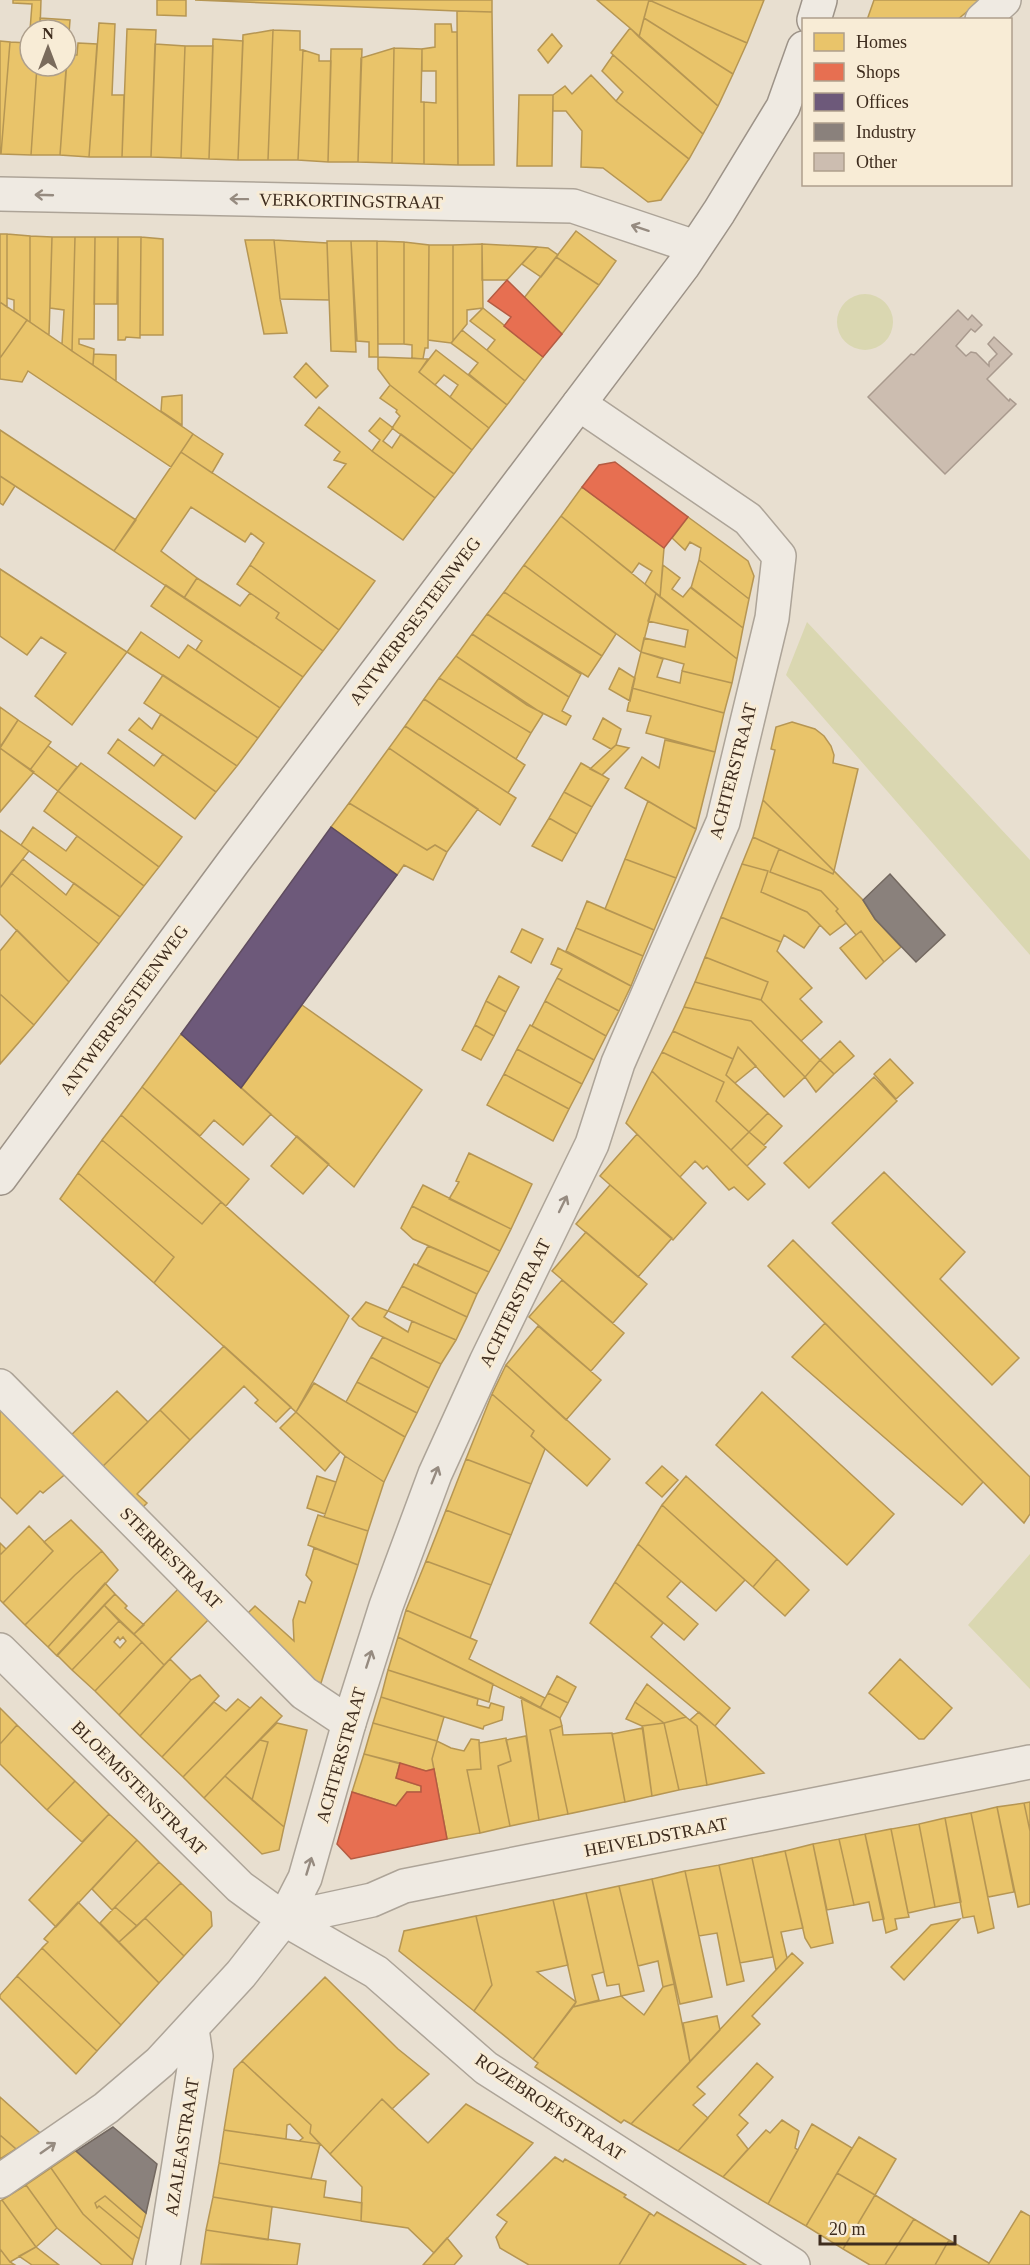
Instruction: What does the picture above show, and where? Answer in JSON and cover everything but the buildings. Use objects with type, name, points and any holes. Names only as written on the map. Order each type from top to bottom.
[{"type":"street","points":[[815,18],[820,0]]},
{"type":"street","points":[[984,18],[1004,0]]},
{"type":"street","name":"ANTWERPSESTEENWEG","points":[[0,1178],[234,861],[695,247],[793,107],[802,59]]},
{"type":"street","name":"VERKORTINGSTRAAT","points":[[0,194],[573,206],[695,247]]},
{"type":"street","name":"ACHTERSTRAAT","points":[[0,2181],[106,2108],[160,2062],[242,1974],[284,1919],[305,1878],[349,1723],[386,1606],[435,1474],[491,1352],[592,1144],[618,1063],[723,822],[772,618],[779,556],[748,519],[579,404]]},
{"type":"street","name":"STERRESTRAAT","points":[[0,1386],[304,1693],[349,1723]]},
{"type":"street","name":"BLOEMISTENSTRAAT","points":[[0,1650],[240,1887],[284,1919]]},
{"type":"street","name":"HEIVELDSTRAAT","points":[[284,1919],[372,1900],[404,1887],[1030,1762]]},
{"type":"street","name":"ROZEBROEKSTRAAT","points":[[284,1919],[376,1972],[486,2068],[793,2265]]},
{"type":"street","name":"AZALEASTRAAT","points":[[164,2265],[196,2056],[192,2029]]},
{"type":"shaded area","points":[[860,294],[870,294],[885,302],[891,311],[893,322],[891,333],[885,342],[870,350],[860,350],[849,345],[842,338],[837,327],[837,317],[842,306],[849,299]]},
{"type":"shaded area","points":[[807,622],[1030,860],[1030,955],[786,675]]},
{"type":"shaded area","points":[[1030,1554],[1030,1689],[968,1625]]}]
